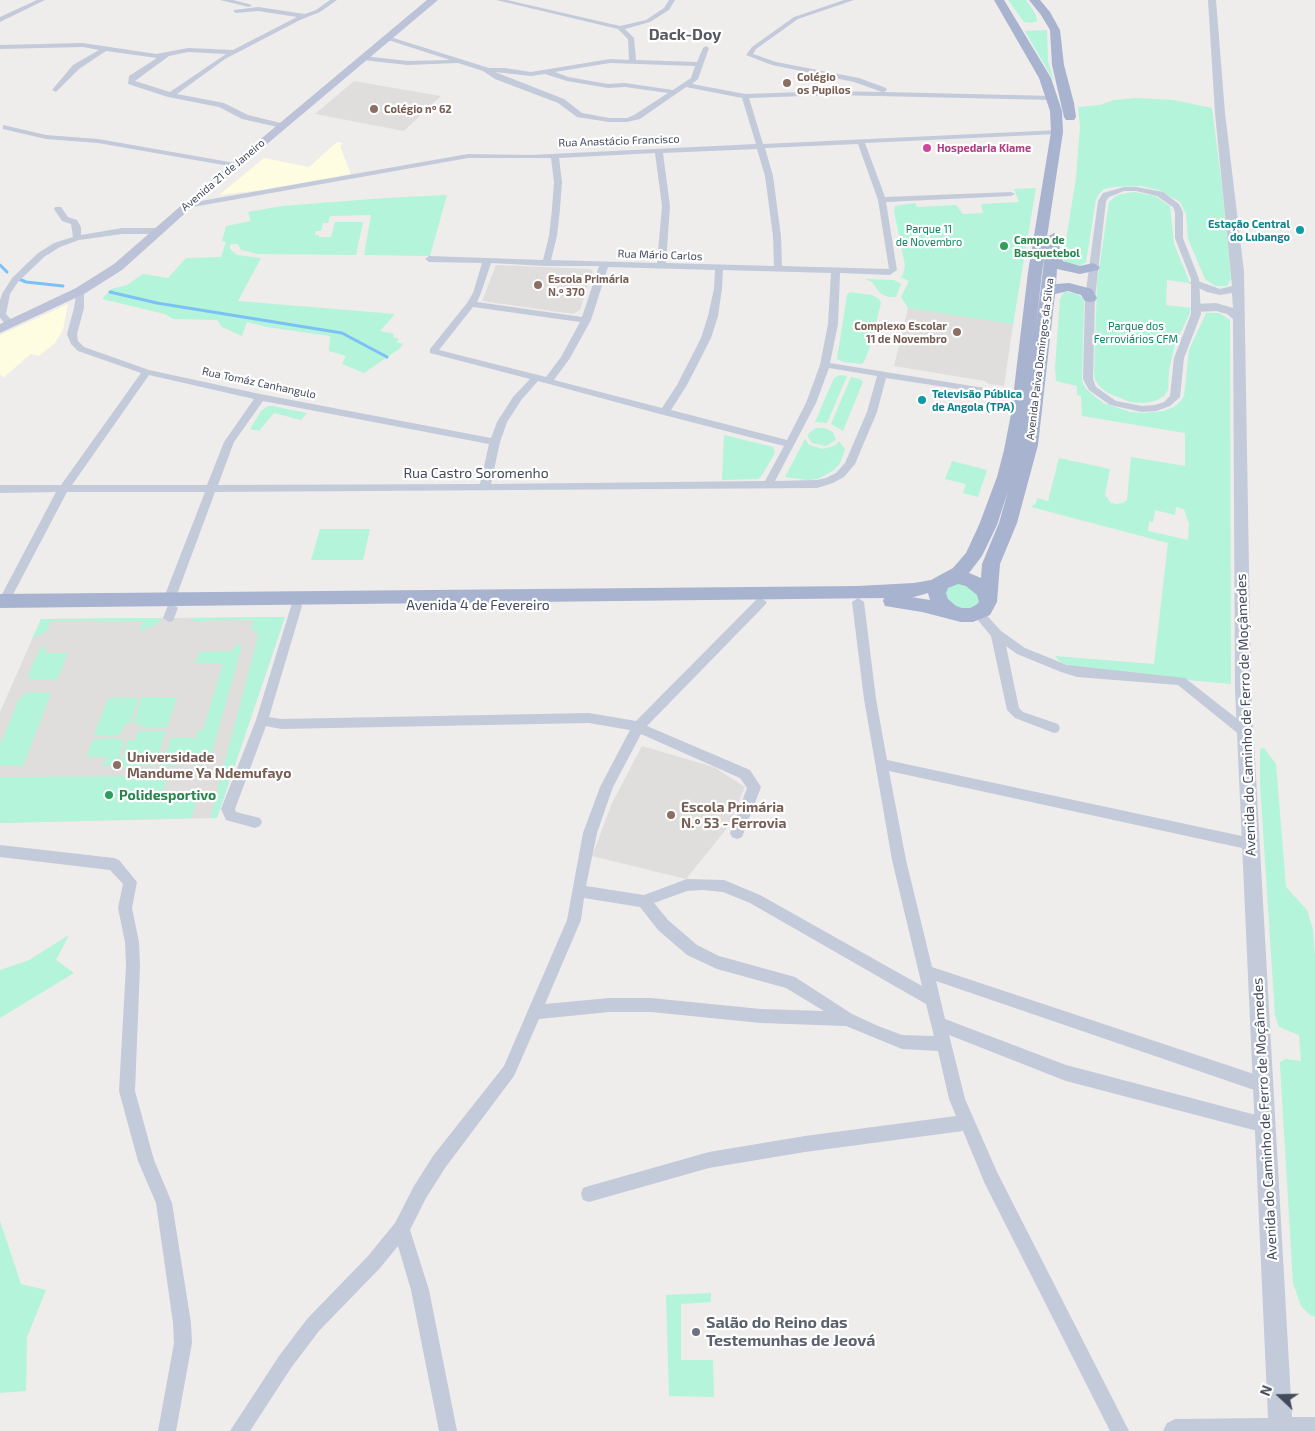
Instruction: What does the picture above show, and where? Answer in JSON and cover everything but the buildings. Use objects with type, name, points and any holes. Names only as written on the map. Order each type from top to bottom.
[{"type":"main road","name":"Avenida 21 de Janeiro","points":[[5,326],[80,291],[118,267],[235,165],[433,0]]},
{"type":"main road","name":"Avenida Paiva Domingos da Silva","points":[[999,0],[1045,78],[1063,135]]},
{"type":"main road","name":"Avenida Paiva Domingos da Silva","points":[[945,581],[959,573],[974,556],[998,500],[1012,450],[1021,397],[1035,272],[1063,135],[1070,113],[1058,64],[1056,35],[1046,14],[1034,0]]},
{"type":"main road","points":[[1041,25],[1044,23],[1046,14]]},
{"type":"main road","points":[[1008,15],[1016,22],[1029,27]]},
{"type":"main road","name":"Avenida Paiva Domingos da Silva","points":[[983,607],[991,564],[1008,523],[1030,445],[1056,222]]},
{"type":"main road","points":[[1052,253],[1058,264],[1063,266],[1080,270],[1093,267]]},
{"type":"main road","points":[[1048,291],[1060,287],[1069,287],[1087,292],[1090,298]]},
{"type":"main road","points":[[955,613],[944,607],[938,598],[938,588],[945,581],[958,578],[974,582],[986,592],[983,607]]},
{"type":"main road","name":"Avenida 4 de Fevereiro","points":[[170,609],[914,590],[945,581]]},
{"type":"main road","name":"Avenida 4 de Fevereiro","points":[[1,606],[170,609],[296,606],[904,602],[967,615],[983,607]]},
{"type":"street","points":[[0,20],[42,0]]},
{"type":"street","points":[[223,0],[247,4],[258,9]]},
{"type":"street","points":[[171,94],[235,52],[318,11],[334,0]]},
{"type":"street","points":[[499,0],[620,28],[648,21],[667,9],[672,0]]},
{"type":"street","points":[[851,0],[796,18],[791,24],[754,48],[749,55],[774,64],[856,80],[892,94]]},
{"type":"street","name":"Avenida do Caminho de Ferro de Moçâmedes","points":[[1212,0],[1220,113],[1233,222],[1238,289],[1245,732],[1281,1430]]},
{"type":"street","points":[[236,11],[258,9],[306,16]]},
{"type":"street","points":[[620,28],[631,38],[633,60]]},
{"type":"street","points":[[387,38],[488,70],[498,77],[561,101],[575,112],[591,118],[632,119],[686,85],[696,76],[706,48]]},
{"type":"street","points":[[0,46],[82,45],[105,50],[156,56],[188,50],[235,52]]},
{"type":"street","points":[[56,90],[76,67],[105,50]]},
{"type":"street","points":[[168,54],[132,78],[131,82],[171,94],[222,105],[245,118],[282,126]]},
{"type":"street","points":[[363,58],[408,63],[465,62]]},
{"type":"street","points":[[488,70],[505,70],[531,74],[610,61],[633,60],[699,64]]},
{"type":"street","points":[[545,72],[567,79],[608,86],[625,85],[674,92]]},
{"type":"street","points":[[686,85],[745,96],[833,93],[1052,98]]},
{"type":"street","points":[[745,96],[761,147],[774,206],[778,269]]},
{"type":"street","points":[[6,127],[46,137],[98,141],[235,165]]},
{"type":"street","name":"Rua Anastácio Francisco","points":[[187,206],[468,156],[555,155],[1063,135]]},
{"type":"street","points":[[861,142],[882,200],[1012,194]]},
{"type":"street","points":[[659,151],[666,206],[662,266]]},
{"type":"street","points":[[546,262],[553,236],[556,209],[558,182],[555,155]]},
{"type":"street","points":[[1136,189],[1160,194],[1176,206],[1179,238],[1195,283],[1196,314],[1179,358],[1175,397],[1162,406],[1142,409],[1113,403],[1092,388],[1088,379],[1090,298],[1102,201],[1106,195],[1114,191],[1136,189]]},
{"type":"street","name":"Rua Mário Carlos","points":[[429,259],[890,272],[893,270],[893,265],[882,200]]},
{"type":"street","points":[[58,209],[65,219],[74,222],[77,227],[77,238]]},
{"type":"street","points":[[5,326],[1,314],[6,294],[14,280],[40,255],[58,245],[77,238],[122,231],[157,232]]},
{"type":"street","points":[[487,261],[477,293],[471,304],[433,351],[790,444]]},
{"type":"street","points":[[548,381],[565,358],[586,320],[604,264]]},
{"type":"street","points":[[664,412],[682,385],[706,338],[714,316],[719,268]]},
{"type":"street","points":[[768,485],[790,444],[825,366],[834,324],[836,271]]},
{"type":"street","points":[[1195,283],[1214,291],[1226,292],[1238,289]]},
{"type":"street","name":"Rua Tomáz Canhangulo","points":[[80,291],[79,308],[72,334],[74,342],[81,349],[96,356],[147,372],[495,442]]},
{"type":"street","points":[[471,304],[586,320]]},
{"type":"street","points":[[1196,308],[1216,307],[1231,311],[1239,318]]},
{"type":"street","points":[[825,366],[1021,397]]},
{"type":"street","points":[[1,606],[64,490],[147,372]]},
{"type":"street","name":"Rua Castro Soromenho","points":[[0,489],[485,488],[817,484],[829,481],[840,475],[850,464],[872,412],[882,375]]},
{"type":"street","points":[[485,488],[495,442],[502,422],[518,397],[536,378]]},
{"type":"street","points":[[170,609],[210,489],[230,442],[260,396]]},
{"type":"street","points":[[239,1431],[285,1362],[313,1325],[374,1262],[401,1229],[420,1192],[439,1162],[510,1071],[574,920],[590,833],[603,796],[638,727],[761,602]]},
{"type":"street","points":[[858,602],[870,699],[899,860],[957,1099],[991,1178],[1120,1431]]},
{"type":"street","points":[[255,822],[231,816],[228,809],[262,720],[296,606]]},
{"type":"street","points":[[983,607],[997,634],[1013,710],[1019,715],[1054,728]]},
{"type":"street","points":[[997,634],[1021,651],[1065,669],[1077,672],[1181,682],[1245,732]]},
{"type":"street","points":[[262,720],[281,724],[589,718],[613,721],[638,727],[745,774],[754,787],[737,833]]},
{"type":"street","points":[[882,764],[1251,844]]},
{"type":"street","points":[[0,851],[114,864],[130,882],[125,908],[132,942],[133,966],[127,1091],[146,1161],[164,1203],[184,1343],[167,1431]]},
{"type":"street","points":[[578,891],[644,901],[688,886],[703,884],[724,886],[755,899],[932,999]]},
{"type":"street","points":[[644,901],[663,925],[692,950],[717,962],[790,982],[847,1019],[874,1032],[902,1042],[944,1044]]},
{"type":"street","points":[[926,970],[1263,1085]]},
{"type":"street","points":[[534,1012],[609,1005],[651,1005],[761,1016],[847,1019]]},
{"type":"street","points":[[938,1024],[1066,1073],[1265,1125]]},
{"type":"street","points":[[589,1194],[709,1160],[805,1144],[966,1123]]},
{"type":"street","points":[[401,1229],[420,1290],[448,1431]]},
{"type":"street","points":[[1174,1431],[1315,1429]]},
{"type":"shaded area","name":"Colégio nº 62","points":[[354,81],[441,96],[404,131],[315,114]]},
{"type":"shaded area","points":[[337,142],[343,143],[340,146],[351,174],[262,190],[219,195],[264,158],[309,167]]},
{"type":"shaded area","name":"Escola Primária N.º 370","points":[[496,265],[590,269],[593,271],[580,310],[573,314],[482,301]]},
{"type":"shaded area","name":"Complexo Escolar 11 de Novembro","points":[[1017,298],[1004,386],[989,384],[985,381],[894,366],[908,308],[933,311]]},
{"type":"shaded area","points":[[68,304],[63,330],[55,343],[39,356],[31,354],[4,377],[0,375],[0,335]]},
{"type":"shaded area","name":"Universidade Mandume Ya Ndemufayo","points":[[285,617],[217,818],[0,823],[0,712],[41,619]]},
{"type":"shaded area","name":"Escola Primária N.º 53 - Ferrovia","points":[[642,746],[714,767],[745,787],[728,827],[686,879],[592,856],[612,803]]},
{"type":"green space","points":[[1008,0],[1026,0],[1036,15],[1037,21],[1032,23],[1024,22]]},
{"type":"green space","points":[[1047,30],[1048,61],[1054,81],[1025,31]]},
{"type":"green space","points":[[1135,98],[1174,100],[1212,108],[1231,279],[1227,286],[1215,286],[1205,279],[1188,239],[1186,214],[1180,202],[1159,190],[1141,186],[1104,189],[1096,199],[1086,262],[1080,266],[1066,263],[1063,259],[1076,178],[1080,127],[1078,107]]},
{"type":"green space","name":"Parque 11 de Novembro","points":[[1036,188],[1013,324],[908,308],[901,297],[909,281],[900,277],[903,275],[905,265],[894,211],[895,206],[915,203],[917,207],[956,205],[963,214],[983,213],[981,204],[1019,202],[1014,189]]},
{"type":"green space","name":"Parque dos Ferroviários CFM","points":[[1134,192],[1155,196],[1170,206],[1174,244],[1190,283],[1167,280],[1166,305],[1190,308],[1190,313],[1175,344],[1169,370],[1168,390],[1164,396],[1155,401],[1143,403],[1130,402],[1108,393],[1095,380],[1094,373],[1097,283],[1109,202],[1117,195]]},
{"type":"green space","points":[[447,195],[430,256],[364,255],[371,215],[330,216],[328,223],[323,223],[321,231],[316,231],[315,235],[319,235],[319,237],[331,237],[335,222],[363,222],[356,255],[258,254],[241,250],[238,244],[230,244],[230,249],[237,255],[261,258],[238,301],[395,314],[380,331],[394,334],[393,337],[399,339],[396,342],[403,344],[399,349],[364,373],[342,364],[346,356],[329,351],[330,336],[267,327],[247,322],[242,336],[222,327],[217,320],[173,319],[165,314],[102,299],[111,289],[127,285],[143,274],[168,278],[186,258],[221,257],[226,242],[222,241],[226,226],[251,221],[248,212],[282,206]]},
{"type":"green space","points":[[865,279],[894,280],[901,284],[896,297],[889,297],[881,294],[872,282]]},
{"type":"green space","points":[[850,292],[872,295],[879,299],[881,303],[870,346],[862,364],[843,362],[837,359],[847,295]]},
{"type":"green space","points":[[1064,292],[1076,293],[1084,299],[1082,380],[1085,388],[1103,403],[1130,412],[1164,411],[1180,402],[1184,396],[1189,350],[1206,313],[1219,313],[1230,320],[1231,684],[1078,670],[1059,661],[1055,656],[1154,664],[1168,543],[1031,507],[1036,503],[1037,498],[1048,501],[1059,458],[1110,469],[1105,495],[1111,503],[1117,504],[1127,500],[1131,457],[1185,466],[1185,433],[1082,416],[1081,396],[1077,395],[1077,386],[1056,381],[1055,368],[1060,299]],"holes":[[[1176,507],[1184,509],[1189,524],[1188,540],[1148,531],[1149,521],[1153,522],[1155,510],[1175,515]]]},
{"type":"green space","points":[[840,375],[847,376],[827,423],[815,422],[834,378]]},
{"type":"green space","points":[[851,377],[860,379],[863,382],[843,431],[831,424]]},
{"type":"green space","points":[[268,406],[307,413],[301,420],[274,413],[259,431],[250,429],[261,411]]},
{"type":"green space","points":[[816,428],[825,428],[833,432],[836,440],[826,446],[812,443],[808,434]]},
{"type":"green space","points":[[724,435],[773,447],[775,453],[758,479],[722,480]]},
{"type":"green space","points":[[805,439],[809,445],[823,449],[836,445],[839,441],[845,449],[840,463],[834,470],[818,479],[807,480],[785,477]]},
{"type":"green space","points":[[952,461],[987,470],[978,497],[963,493],[966,484],[945,479]]},
{"type":"green space","points":[[320,529],[370,529],[363,560],[311,560]]},
{"type":"green space","points":[[966,582],[983,601],[970,611],[950,606],[944,587]]},
{"type":"green space","points":[[285,617],[217,818],[210,818],[258,636],[256,631],[251,630],[253,620],[193,621],[194,618]]},
{"type":"green space","points":[[162,618],[157,624],[139,632],[143,622],[51,622],[46,632],[32,639],[41,619]]},
{"type":"green space","points":[[236,643],[241,649],[210,759],[204,764],[162,765],[171,738],[196,738],[198,730],[203,730],[223,663],[195,663],[199,652],[233,651]]},
{"type":"green space","points":[[47,645],[44,653],[68,653],[57,680],[31,680],[28,675],[38,653],[42,647]]},
{"type":"green space","points":[[28,692],[51,693],[23,766],[0,766],[0,745],[19,699]]},
{"type":"green space","points":[[142,697],[177,697],[167,728],[139,728],[141,724],[133,724]]},
{"type":"green space","points":[[108,698],[139,698],[130,723],[125,724],[120,735],[94,735]]},
{"type":"green space","points":[[138,731],[166,731],[155,765],[120,766],[128,740],[135,740]]},
{"type":"green space","points":[[120,738],[119,741],[125,740],[116,765],[103,766],[106,757],[86,757],[93,739]]},
{"type":"green space","points":[[1264,748],[1276,764],[1286,887],[1307,910],[1313,929],[1315,956],[1315,1317],[1301,1306],[1293,1283],[1280,1062],[1286,1059],[1301,1061],[1299,1035],[1279,1027],[1275,1016],[1260,784],[1260,749]]},
{"type":"green space","points":[[168,776],[163,793],[198,793],[192,818],[0,823],[0,777]]},
{"type":"green space","points":[[69,935],[56,960],[74,973],[0,1018],[0,970],[29,960]]},
{"type":"green space","points":[[0,1221],[21,1284],[46,1290],[27,1337],[26,1391],[0,1393]]},
{"type":"green space","points":[[711,1293],[711,1302],[681,1304],[681,1360],[713,1360],[714,1397],[669,1396],[666,1295]]},
{"type":"waterway","points":[[0,265],[7,272]]},
{"type":"waterway","points":[[19,279],[26,282],[63,286]]},
{"type":"waterway","points":[[110,292],[157,303],[342,333],[387,357]]},
{"type":"place","name":"Colégio os Pupilos","points":[[787,83]]},
{"type":"place","name":"Colégio nº 62","points":[[374,109]]},
{"type":"place","name":"Hospedaria Kiame","points":[[927,148]]},
{"type":"place","name":"Estação Central do Lubango","points":[[1300,230]]},
{"type":"place","name":"Campo de Basquetebol","points":[[1004,246]]},
{"type":"place","name":"Escola Primária N.º 370","points":[[538,285]]},
{"type":"place","name":"Complexo Escolar 11 de Novembro","points":[[957,332]]},
{"type":"place","name":"Televisão Pública de Angola (TPA)","points":[[922,400]]},
{"type":"place","name":"Universidade Mandume Ya Ndemufayo","points":[[117,765]]},
{"type":"place","name":"Polidesportivo","points":[[109,795]]},
{"type":"place","name":"Escola Primária N.º 53 - Ferrovia","points":[[671,815]]},
{"type":"place","name":"Salão do Reino das Testemunhas de Jeová","points":[[696,1332]]},
{"type":"district","name":"Dack-Doy","points":[[685,35]]}]
